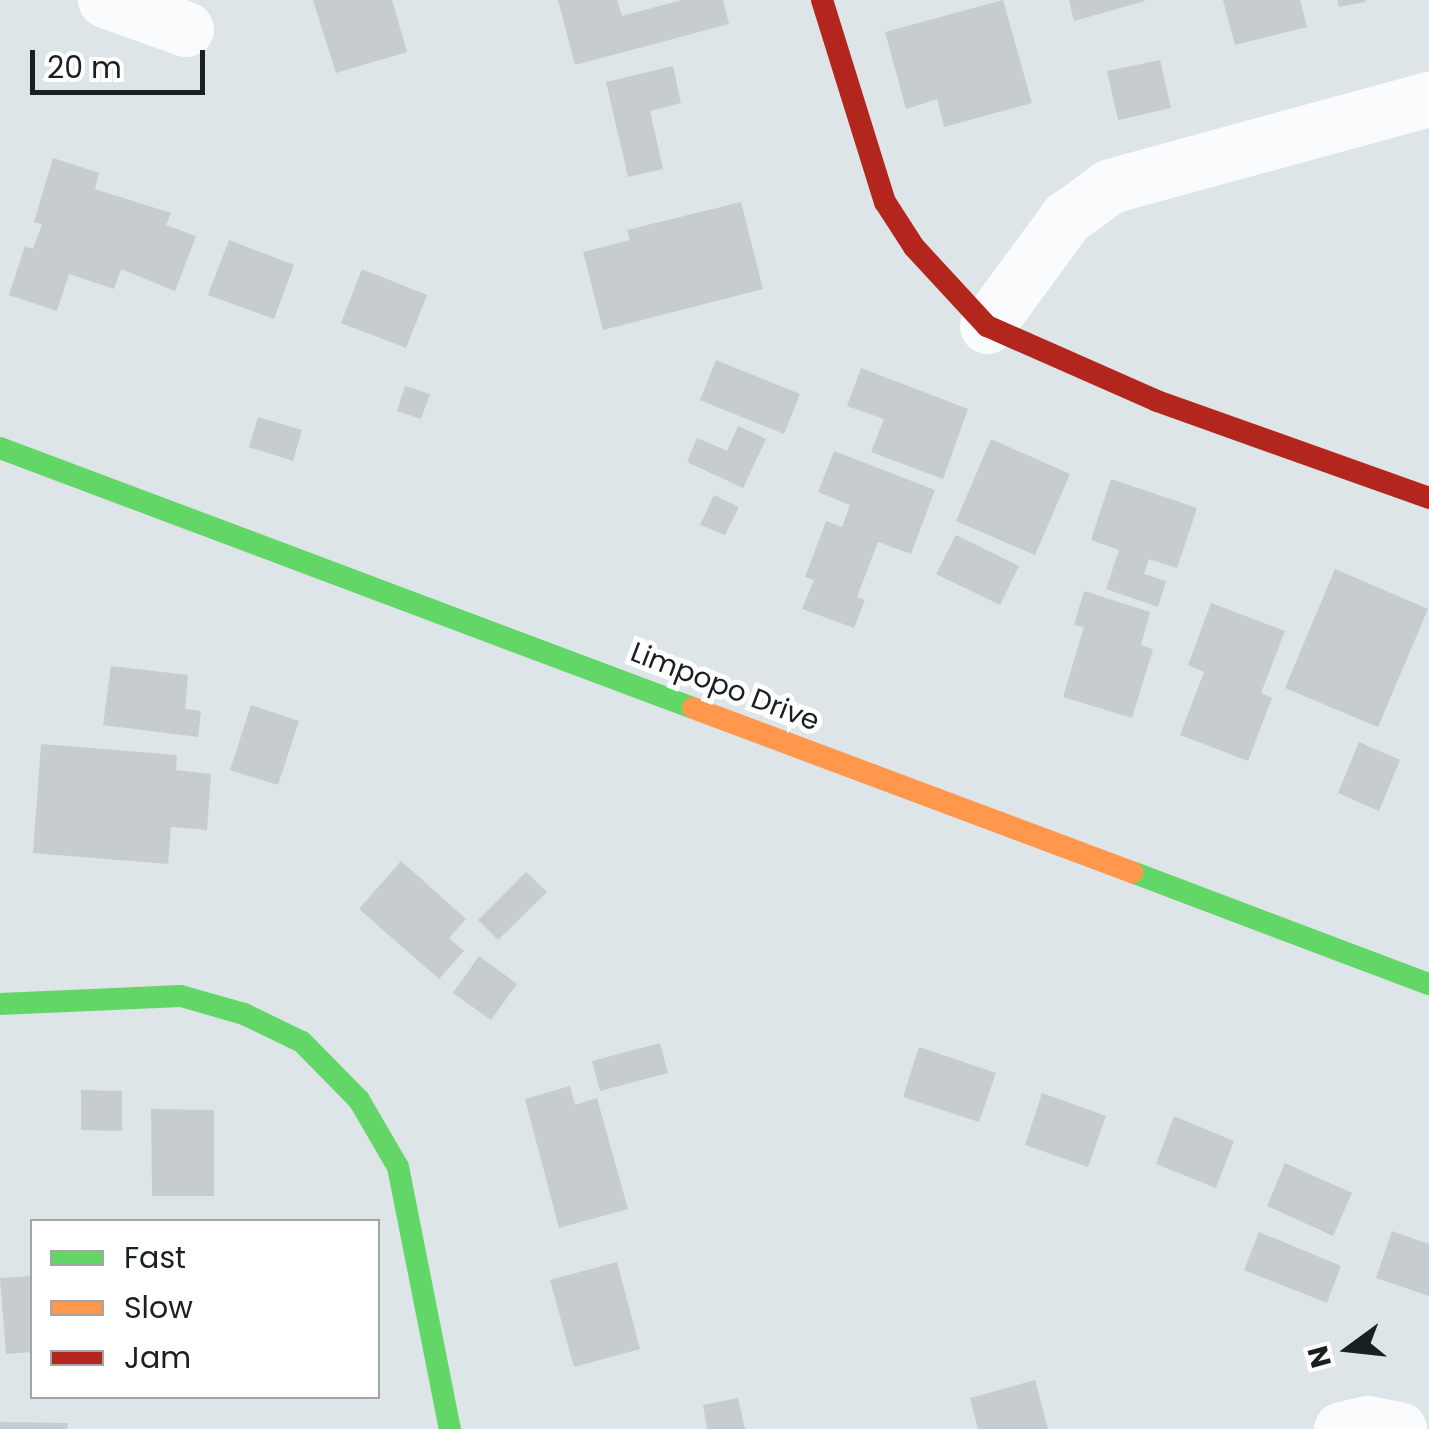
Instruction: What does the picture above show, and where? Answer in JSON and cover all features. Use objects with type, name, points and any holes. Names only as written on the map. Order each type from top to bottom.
[{"type":"street","points":[[105,0],[186,29]]},
{"type":"street","points":[[822,0],[885,202],[914,247],[986,326],[1157,400],[1429,498]]},
{"type":"street","points":[[986,326],[1066,218],[1110,186],[1429,98]]},
{"type":"street","name":"Limpopo Drive","points":[[0,448],[1429,984]]},
{"type":"street","points":[[0,1004],[181,996],[244,1014],[302,1042],[359,1100],[398,1168],[450,1429]]},
{"type":"street","points":[[1341,1429],[1367,1423],[1399,1429]]},
{"type":"building","points":[[313,0],[392,0],[407,52],[336,73]]},
{"type":"building","points":[[558,0],[617,0],[622,16],[682,0],[723,0],[729,24],[575,65]]},
{"type":"building","points":[[1003,0],[1032,103],[944,127],[937,99],[906,109],[885,32]]},
{"type":"building","points":[[1069,0],[1145,0],[1145,1],[1074,21]]},
{"type":"building","points":[[1223,0],[1300,0],[1307,27],[1235,45]]},
{"type":"building","points":[[1337,0],[1365,0],[1365,2],[1339,7]]},
{"type":"building","points":[[1160,60],[1171,108],[1118,120],[1107,71]]},
{"type":"building","points":[[673,66],[681,103],[650,111],[663,169],[628,177],[606,82]]},
{"type":"building","points":[[53,158],[99,173],[95,189],[171,213],[166,225],[196,236],[175,291],[121,269],[114,289],[69,274],[57,311],[9,295],[25,246],[33,249],[42,224],[34,222]]},
{"type":"building","points":[[741,202],[763,289],[603,330],[583,252],[630,240],[627,230]]},
{"type":"building","points":[[229,240],[294,265],[274,319],[208,295]]},
{"type":"building","points":[[362,269],[427,295],[406,348],[341,323]]},
{"type":"building","points":[[716,360],[800,394],[784,434],[700,400]]},
{"type":"building","points":[[861,368],[968,409],[943,479],[871,452],[884,419],[847,406]]},
{"type":"building","points":[[405,386],[430,394],[421,419],[397,411]]},
{"type":"building","points":[[258,417],[302,430],[293,461],[249,447]]},
{"type":"building","points":[[738,426],[766,439],[743,488],[687,462],[697,438],[727,451]]},
{"type":"building","points":[[991,439],[1070,474],[1035,555],[956,521]]},
{"type":"building","points":[[834,451],[935,490],[911,554],[878,542],[857,597],[865,600],[854,628],[802,609],[814,580],[805,577],[826,521],[842,527],[850,505],[818,492]]},
{"type":"building","points":[[1111,479],[1197,508],[1177,568],[1149,559],[1144,574],[1166,581],[1158,607],[1106,589],[1119,550],[1091,540]]},
{"type":"building","points":[[714,495],[739,507],[725,535],[700,525]]},
{"type":"building","points":[[956,535],[1019,566],[1000,605],[936,574]]},
{"type":"building","points":[[1335,569],[1428,609],[1378,727],[1285,688]]},
{"type":"building","points":[[1084,591],[1150,612],[1141,645],[1153,649],[1132,718],[1063,697],[1084,627],[1074,625]]},
{"type":"building","points":[[1211,603],[1285,631],[1261,693],[1272,698],[1248,761],[1180,735],[1204,672],[1188,665]]},
{"type":"building","points":[[111,666],[188,675],[185,709],[201,711],[198,737],[103,725]]},
{"type":"building","points":[[251,705],[299,721],[278,785],[230,770]]},
{"type":"building","points":[[1359,742],[1400,760],[1379,811],[1338,793]]},
{"type":"building","points":[[41,744],[177,755],[176,770],[211,774],[207,830],[171,827],[168,864],[33,853]]},
{"type":"building","points":[[401,861],[466,919],[449,938],[464,951],[439,979],[359,909]]},
{"type":"building","points":[[526,872],[547,892],[498,940],[478,920]]},
{"type":"building","points":[[479,956],[517,984],[491,1020],[453,993]]},
{"type":"building","points":[[660,1043],[668,1073],[600,1091],[592,1061]]},
{"type":"building","points":[[919,1047],[996,1073],[979,1122],[903,1097]]},
{"type":"building","points":[[570,1086],[575,1105],[597,1098],[628,1209],[559,1228],[525,1099]]},
{"type":"building","points":[[81,1090],[122,1091],[122,1131],[81,1130]]},
{"type":"building","points":[[1042,1093],[1106,1116],[1088,1167],[1025,1145]]},
{"type":"building","points":[[151,1109],[214,1110],[214,1196],[152,1196]]},
{"type":"building","points":[[1174,1116],[1234,1141],[1216,1188],[1156,1164]]},
{"type":"building","points":[[1285,1163],[1352,1193],[1333,1236],[1267,1206]]},
{"type":"building","points":[[1392,1231],[1429,1244],[1429,1296],[1376,1278]]},
{"type":"building","points":[[1259,1232],[1341,1266],[1327,1303],[1244,1270]]},
{"type":"building","points":[[617,1262],[640,1349],[574,1367],[550,1280]]},
{"type":"building","points":[[30,1276],[30,1352],[6,1354],[0,1278]]},
{"type":"building","points":[[1035,1380],[1048,1429],[978,1429],[970,1398]]},
{"type":"building","points":[[738,1398],[745,1429],[707,1429],[703,1405]]},
{"type":"building","points":[[0,1422],[68,1423],[67,1429],[0,1429]]},
{"type":"traffic: fast","points":[[0,448],[693,708]]},
{"type":"traffic: fast","points":[[1132,872],[1429,984]]},
{"type":"traffic: fast","points":[[0,1004],[181,996],[244,1014],[302,1042],[359,1100],[398,1167],[450,1429]]},
{"type":"traffic: slow","points":[[693,708],[1132,872]]},
{"type":"traffic: jam","points":[[822,0],[885,202],[914,247],[987,326],[1157,401],[1429,498]]}]
